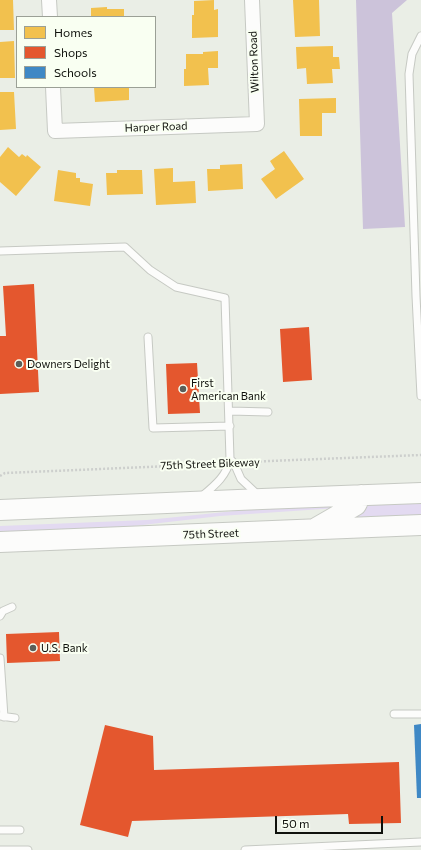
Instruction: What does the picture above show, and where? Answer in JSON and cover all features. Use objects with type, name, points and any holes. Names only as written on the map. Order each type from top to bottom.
[{"type":"main road","points":[[0,510],[262,498],[421,493]]},
{"type":"main road","points":[[314,529],[356,504],[361,495]]},
{"type":"main road","name":"75th Street","points":[[0,542],[421,525]]},
{"type":"street","points":[[50,0],[50,16]]},
{"type":"street","name":"Wilton Road","points":[[252,0],[257,124]]},
{"type":"street","name":"Harper Road","points":[[53,88],[55,131],[257,124]]},
{"type":"lane","points":[[421,36],[412,54],[409,74],[416,296],[421,396]]},
{"type":"lane","points":[[0,251],[125,247],[150,270],[176,286],[224,298],[231,462],[227,471],[219,482],[197,502]]},
{"type":"lane","points":[[148,337],[153,428],[230,426]]},
{"type":"lane","points":[[230,411],[268,412]]},
{"type":"lane","points":[[231,462],[241,479],[262,498]]},
{"type":"lane","points":[[0,616],[3,611],[12,607]]},
{"type":"lane","points":[[0,658],[2,716],[15,718]]},
{"type":"lane","points":[[394,714],[421,714]]},
{"type":"lane","points":[[0,830],[20,830]]},
{"type":"lane","points":[[245,850],[421,842]]},
{"type":"lane","points":[[0,850],[25,850]]},
{"type":"path","name":"75th Street Bikeway","points":[[0,476],[5,473],[231,462],[421,455]]},
{"type":"shaded area","points":[[356,0],[407,0],[392,13],[405,227],[363,229]]},
{"type":"shaded area","points":[[421,501],[421,517],[345,521],[368,503]]},
{"type":"shaded area","points":[[343,504],[337,508],[220,516],[91,531],[0,534],[0,526],[147,520],[274,507]]},
{"type":"building: Homes","points":[[0,0],[13,0],[14,30],[0,30]]},
{"type":"building: Homes","points":[[214,0],[214,10],[218,9],[218,37],[192,38],[192,15],[194,15],[194,1]]},
{"type":"building: Homes","points":[[293,0],[319,0],[320,36],[295,37]]},
{"type":"building: Homes","points":[[107,7],[107,9],[124,9],[124,16],[91,16],[91,8]]},
{"type":"building: Homes","points":[[14,41],[15,78],[0,78],[0,42]]},
{"type":"building: Homes","points":[[333,46],[333,57],[339,57],[340,69],[332,69],[333,83],[307,84],[306,68],[297,69],[296,47]]},
{"type":"building: Homes","points":[[218,51],[218,68],[208,68],[209,85],[184,86],[186,54],[203,54],[203,52]]},
{"type":"building: Homes","points":[[94,88],[129,88],[129,100],[95,102]]},
{"type":"building: Homes","points":[[0,92],[14,92],[16,129],[0,130]]},
{"type":"building: Homes","points":[[336,98],[336,113],[322,113],[322,136],[300,136],[299,99]]},
{"type":"building: Homes","points":[[8,147],[19,157],[22,154],[26,157],[27,155],[41,167],[16,196],[0,182],[0,157]]},
{"type":"building: Homes","points":[[284,151],[304,179],[276,199],[261,179],[275,169],[270,161]]},
{"type":"building: Homes","points":[[242,164],[243,189],[208,191],[207,169],[220,169],[220,165]]},
{"type":"building: Homes","points":[[173,168],[173,182],[195,181],[196,203],[156,205],[154,169]]},
{"type":"building: Homes","points":[[58,170],[76,173],[76,178],[80,178],[80,182],[93,184],[90,206],[54,201]]},
{"type":"building: Homes","points":[[117,170],[142,170],[143,194],[107,195],[106,173],[117,173]]},
{"type":"building: Shops","name":"Downers Delight","points":[[34,284],[39,392],[0,394],[0,336],[6,336],[3,286]]},
{"type":"building: Shops","points":[[309,327],[312,380],[283,382],[280,329]]},
{"type":"building: Shops","name":"First American Bank","points":[[197,363],[200,413],[168,414],[166,364]]},
{"type":"building: Shops","name":"U.S. Bank","points":[[59,632],[60,661],[7,663],[6,634]]},
{"type":"building: Shops","points":[[105,725],[153,736],[154,770],[399,762],[401,823],[349,824],[348,814],[132,821],[128,837],[80,825]]},
{"type":"building: Schools","points":[[421,724],[421,798],[417,798],[414,725]]},
{"type":"place","name":"Downers Delight","points":[[19,364]]},
{"type":"place","name":"First American Bank","points":[[183,389]]},
{"type":"place","name":"U.S. Bank","points":[[33,648]]}]
